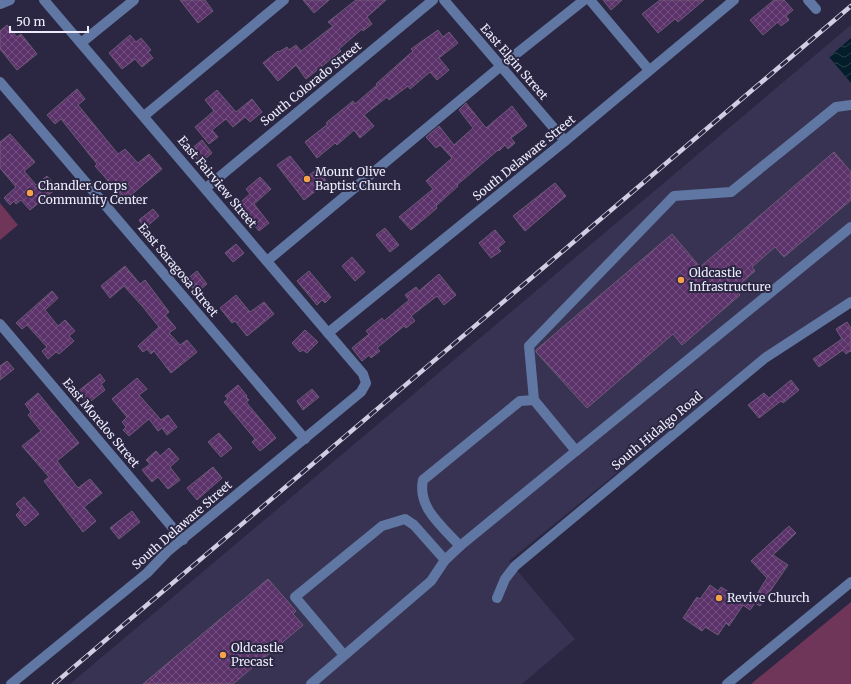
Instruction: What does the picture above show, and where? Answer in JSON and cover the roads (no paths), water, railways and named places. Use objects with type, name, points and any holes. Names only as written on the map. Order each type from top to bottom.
[{"type":"street","points":[[0,4],[10,0]]},
{"type":"street","name":"East Fairview Street","points":[[44,0],[206,188],[363,374],[366,383]]},
{"type":"street","points":[[81,43],[134,0]]},
{"type":"street","points":[[144,116],[284,0]]},
{"type":"street","name":"South Colorado Street","points":[[206,188],[434,0]]},
{"type":"street","name":"East Elgin Street","points":[[444,0],[565,141]]},
{"type":"street","points":[[267,261],[501,66],[584,0]]},
{"type":"street","points":[[590,0],[649,70]]},
{"type":"street","name":"South Delaware Street","points":[[328,333],[565,141],[734,0]]},
{"type":"street","points":[[808,0],[816,9]]},
{"type":"street","name":"East Saragosa Street","points":[[0,82],[304,439]]},
{"type":"street","points":[[576,451],[534,400],[529,346],[674,196],[731,192],[836,107],[851,105]]},
{"type":"street","points":[[311,684],[431,581],[444,560],[460,546],[851,227]]},
{"type":"street","name":"South Hidalgo Road","points":[[497,598],[505,579],[515,566],[765,358],[851,302]]},
{"type":"street","name":"East Morelos Street","points":[[0,324],[183,540]]},
{"type":"street","name":"South Delaware Street","points":[[11,684],[147,573],[183,540],[361,392],[366,383]]},
{"type":"street","points":[[460,546],[425,507],[421,489],[423,480],[520,401],[534,400]]},
{"type":"street","points":[[344,655],[295,597],[382,526],[405,519],[414,525],[444,560]]},
{"type":"street","points":[[727,684],[851,582]]},
{"type":"water","points":[[851,38],[851,83],[829,57]]},
{"type":"railway","points":[[54,684],[851,6]]},
{"type":"place","name":"Mount Olive Baptist Church","points":[[307,179]]},
{"type":"place","name":"Chandler Corps Community Center","points":[[30,193]]},
{"type":"place","name":"Oldcastle Infrastructure","points":[[681,280]]},
{"type":"place","name":"Revive Church","points":[[719,598]]},
{"type":"place","name":"Oldcastle Precast","points":[[223,655]]}]
